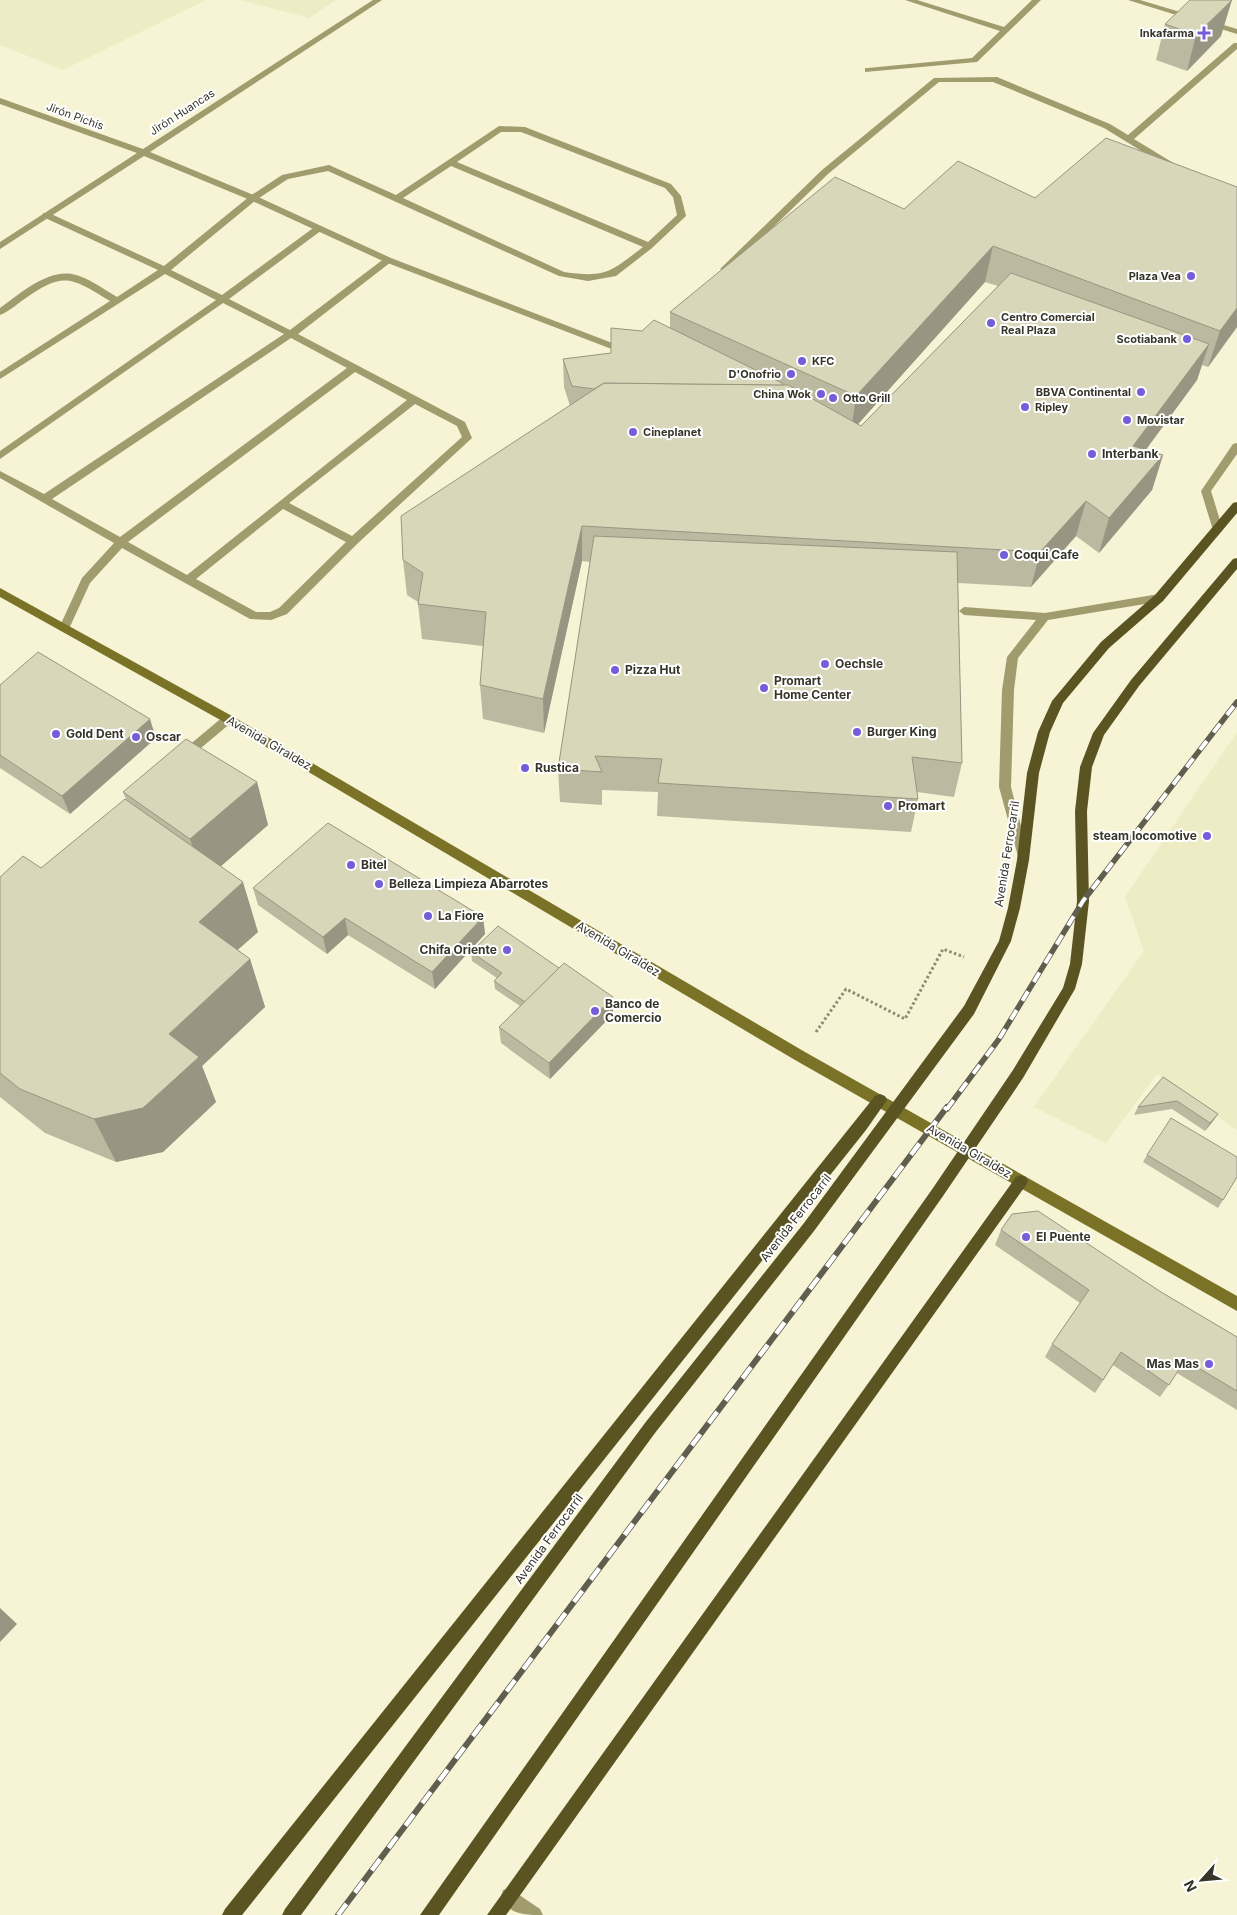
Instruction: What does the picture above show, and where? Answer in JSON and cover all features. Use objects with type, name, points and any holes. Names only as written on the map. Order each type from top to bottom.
[{"type":"main road","name":"Avenida Ferrocarril","points":[[291,1915],[650,1428],[836,1192],[970,1010],[1005,941],[1014,908],[1023,860],[1034,773],[1044,732],[1058,701],[1105,645],[1159,598],[1237,506]]},
{"type":"main road","points":[[429,1915],[932,1200],[1039,1040],[1069,989],[1076,964],[1083,901],[1081,811],[1086,767],[1099,733],[1135,683],[1237,562]]},
{"type":"main road","points":[[231,1915],[855,1134],[880,1100]]},
{"type":"main road","points":[[496,1915],[1021,1181]]},
{"type":"street","name":"Jirón Huancas","points":[[0,246],[378,0]]},
{"type":"street","points":[[909,0],[1006,30]]},
{"type":"street","points":[[868,70],[974,60],[1037,0]]},
{"type":"street","points":[[1132,0],[1237,32]]},
{"type":"street","points":[[1128,139],[1237,45]]},
{"type":"street","points":[[719,275],[826,172],[937,80],[994,79],[1107,126],[1180,170]]},
{"type":"street","name":"Jirón Pichis","points":[[0,101],[142,152],[253,198],[388,260],[625,351],[637,350]]},
{"type":"street","points":[[0,376],[165,270],[253,198],[285,177],[329,168],[396,199],[562,274],[588,278],[613,274],[649,246],[682,216],[677,196],[668,186],[522,129],[499,129],[396,199]]},
{"type":"street","points":[[450,162],[649,246]]},
{"type":"street","points":[[0,474],[254,616],[271,616],[284,611],[353,541],[467,438],[462,424],[165,270],[46,215]]},
{"type":"street","points":[[0,456],[222,300],[319,228]]},
{"type":"street","points":[[46,498],[291,334],[388,260]]},
{"type":"street","points":[[0,312],[45,282],[58,276],[71,276],[117,301]]},
{"type":"street","points":[[64,628],[86,580],[122,542],[353,368]]},
{"type":"street","points":[[188,580],[414,399]]},
{"type":"street","points":[[1218,530],[1206,491],[1237,446]]},
{"type":"street","points":[[282,504],[353,541]]},
{"type":"street","name":"Avenida Giraldez","points":[[0,592],[228,718],[792,1051],[1237,1304]]},
{"type":"street","points":[[964,611],[1045,617],[1159,598]]},
{"type":"street","points":[[1023,860],[1006,788],[1008,690],[1013,656],[1045,617]]},
{"type":"street","points":[[177,763],[228,718]]},
{"type":"street","points":[[509,1896],[534,1915]]},
{"type":"path","points":[[824,1020],[846,989],[905,1019],[943,949]]},
{"type":"shaded area","points":[[0,0],[206,0],[63,70],[0,45]]},
{"type":"shaded area","points":[[240,0],[336,0],[309,18]]},
{"type":"shaded area","points":[[1237,732],[1237,1130],[1157,1074],[1106,1143],[1034,1107],[1144,951],[1125,897]]},
{"type":"building","points":[[1190,0],[1232,0],[1196,35],[1165,24]]},
{"type":"building","points":[[1106,138],[1237,187],[1237,308],[1220,331],[993,246],[856,396],[670,312],[835,177],[904,209],[958,161],[1035,198]]},
{"type":"building","points":[[1011,273],[1209,344],[1133,446],[1163,455],[1109,518],[1086,501],[1040,552],[582,526],[543,699],[480,685],[486,612],[418,604],[423,573],[403,560],[401,516],[604,383],[788,385],[861,426]]},
{"type":"building","points":[[654,320],[783,385],[604,383],[594,389],[572,386],[563,359],[611,353],[611,328],[642,331]]},
{"type":"building","name":"Promart Home Center","points":[[594,536],[957,552],[962,763],[912,757],[918,799],[658,783],[662,759],[595,756],[602,772],[558,769]]},
{"type":"building","points":[[38,652],[150,719],[62,796],[0,755],[0,685]]},
{"type":"building","points":[[186,739],[257,782],[190,839],[123,792]]},
{"type":"building","points":[[125,799],[243,882],[199,922],[250,959],[169,1034],[199,1057],[143,1108],[94,1119],[20,1089],[0,1073],[0,877],[23,856],[41,868]]},
{"type":"building","points":[[328,823],[483,917],[432,972],[345,918],[323,937],[253,888]]},
{"type":"building","points":[[498,926],[559,968],[525,1002],[494,981],[502,973],[471,952]]},
{"type":"building","points":[[564,963],[613,997],[549,1063],[499,1027]]},
{"type":"building","points":[[1163,1077],[1218,1114],[1210,1123],[1177,1101],[1138,1107]]},
{"type":"building","points":[[1171,1118],[1237,1157],[1237,1177],[1223,1200],[1147,1155]]},
{"type":"building","points":[[1038,1211],[1161,1292],[1237,1337],[1237,1391],[1185,1360],[1169,1385],[1121,1352],[1103,1380],[1052,1344],[1089,1290],[1001,1230],[1012,1214]]},
{"type":"railway","points":[[947,1109],[999,1039],[1083,901],[1237,702]]},
{"type":"railway","points":[[338,1915],[947,1107]]},
{"type":"place","name":"Inkafarma","points":[[1204,33]]},
{"type":"place","name":"Plaza Vea","points":[[1191,276]]},
{"type":"place","name":"Centro Comercial Real Plaza","points":[[991,323]]},
{"type":"place","name":"Scotiabank","points":[[1187,339]]},
{"type":"place","name":"KFC","points":[[802,361]]},
{"type":"place","name":"D'Onofrio","points":[[791,374]]},
{"type":"place","name":"BBVA Continental","points":[[1141,392]]},
{"type":"place","name":"China Wok","points":[[821,394]]},
{"type":"place","name":"Otto Grill","points":[[833,398]]},
{"type":"place","name":"Ripley","points":[[1025,407]]},
{"type":"place","name":"Movistar","points":[[1127,420]]},
{"type":"place","name":"Cineplanet","points":[[633,432]]},
{"type":"place","name":"Interbank","points":[[1092,454]]},
{"type":"place","name":"Coqui Cafe","points":[[1004,555]]},
{"type":"place","name":"Oechsle","points":[[825,664]]},
{"type":"place","name":"Pizza Hut","points":[[615,670]]},
{"type":"place","name":"Promart Home Center","points":[[764,688]]},
{"type":"place","name":"Burger King","points":[[857,732]]},
{"type":"place","name":"Gold Dent","points":[[56,734]]},
{"type":"place","name":"Oscar","points":[[136,737]]},
{"type":"place","name":"Rustica","points":[[525,768]]},
{"type":"place","name":"Promart","points":[[888,806]]},
{"type":"place","name":"steam locomotive","points":[[1207,836]]},
{"type":"place","name":"Bitel","points":[[351,865]]},
{"type":"place","name":"Belleza Limpieza Abarrotes","points":[[379,884]]},
{"type":"place","name":"La Fiore","points":[[428,916]]},
{"type":"place","name":"Chifa Oriente","points":[[507,950]]},
{"type":"place","name":"Banco de Comercio","points":[[595,1011]]},
{"type":"place","name":"El Puente","points":[[1026,1237]]},
{"type":"place","name":"Mas Mas","points":[[1209,1364]]}]
